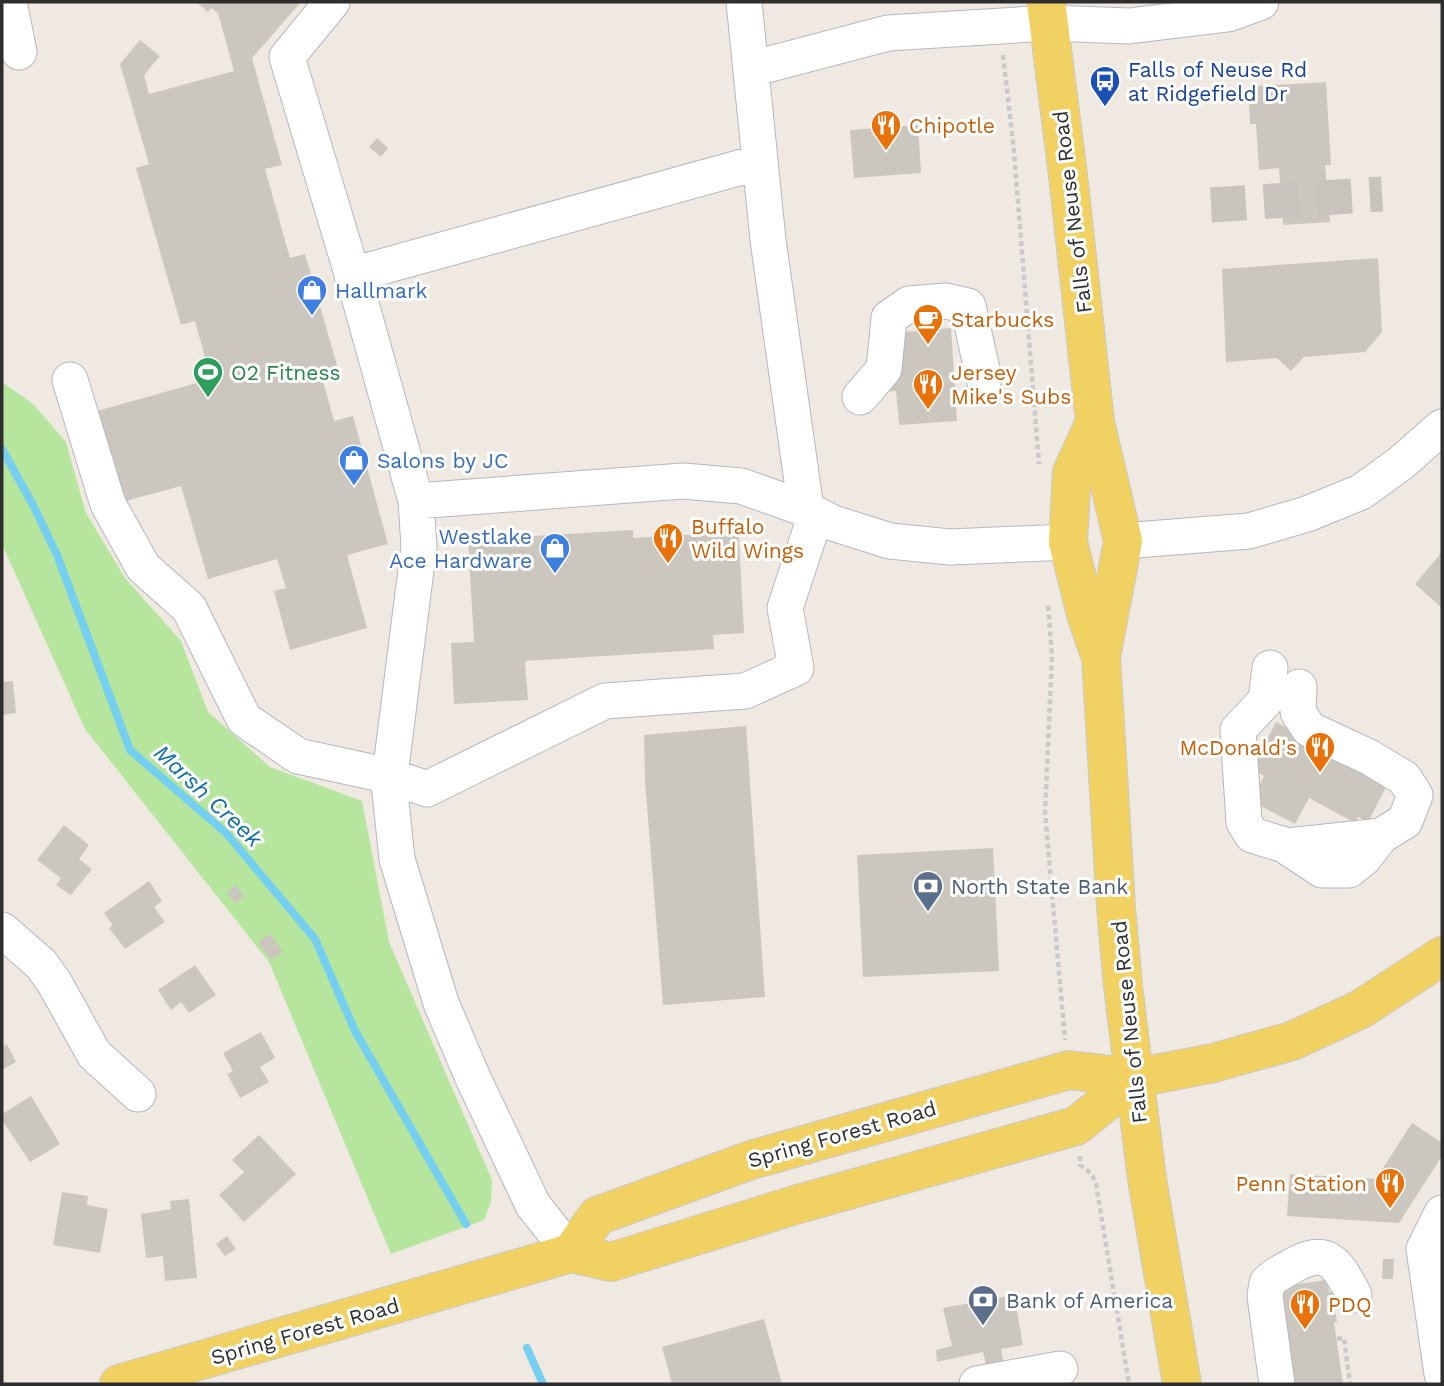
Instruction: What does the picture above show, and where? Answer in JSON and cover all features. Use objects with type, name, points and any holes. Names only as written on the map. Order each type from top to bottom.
[{"type":"main road","name":"Falls of Neuse Road","points":[[1048,12],[1095,422],[1072,472],[1068,542],[1086,614],[1101,657]]},
{"type":"main road","points":[[1095,422],[1097,517],[1102,526],[1123,541]]},
{"type":"main road","name":"Falls of Neuse Road","points":[[1123,541],[1101,657],[1121,960],[1147,1179],[1182,1384]]},
{"type":"main road","name":"Spring Forest Road","points":[[571,1253],[597,1216],[751,1160],[1069,1070],[1136,1078],[1213,1063],[1314,1032],[1361,1009],[1442,956]]},
{"type":"main road","name":"Spring Forest Road","points":[[120,1384],[571,1253],[611,1262],[795,1205],[1076,1126],[1136,1078]]},
{"type":"street","points":[[9,2],[19,52]]},
{"type":"street","points":[[332,2],[287,57],[416,501],[419,546],[390,776],[397,859],[441,1003],[473,1078],[533,1205],[571,1253]]},
{"type":"street","points":[[69,380],[108,504],[144,567],[189,608],[244,719],[298,757],[390,776],[427,789],[605,701],[745,691],[796,668],[785,608],[811,512],[772,267],[744,2]]},
{"type":"street","points":[[751,69],[888,33],[1048,12],[1087,2]]},
{"type":"street","points":[[1048,12],[1100,26],[1152,24],[1228,14],[1261,2]]},
{"type":"street","points":[[352,275],[760,162]]},
{"type":"street","points":[[860,397],[884,369],[889,318],[909,304],[946,301],[968,306],[984,379]]},
{"type":"street","points":[[1123,541],[1249,531],[1307,514],[1361,492],[1401,463],[1442,427]]},
{"type":"street","points":[[416,501],[683,481],[741,486],[834,523],[890,541],[950,547],[1068,542]]},
{"type":"street","points":[[1270,668],[1266,701],[1238,730],[1244,822],[1252,835],[1284,845],[1381,836],[1405,821],[1415,794],[1405,778],[1369,757],[1310,729],[1298,712],[1299,687]]},
{"type":"street","points":[[2,930],[41,964],[94,1054],[138,1094]]},
{"type":"street","points":[[1437,1235],[1424,1249],[1442,1374]]},
{"type":"street","points":[[1277,1384],[1265,1296],[1267,1283],[1303,1261],[1315,1256],[1326,1257],[1340,1271],[1354,1295]]},
{"type":"street","points":[[977,1384],[1060,1369]]},
{"type":"path","points":[[1005,68],[1016,166],[1040,469]]},
{"type":"path","points":[[1048,604],[1052,656],[1045,813],[1064,1014],[1063,1031]]},
{"type":"path","points":[[1080,1165],[1092,1174],[1096,1184],[1129,1384]]},
{"type":"path","points":[[1336,1339],[1344,1338],[1350,1384]]},
{"type":"green space","points":[[2,382],[33,404],[66,442],[86,513],[125,578],[181,641],[208,712],[270,767],[362,801],[389,942],[492,1180],[491,1202],[484,1220],[391,1254],[269,962],[85,729],[2,544]]},
{"type":"building","points":[[196,2],[301,2],[252,58],[282,165],[265,169],[290,258],[305,254],[338,369],[321,374],[334,421],[353,416],[388,544],[347,555],[367,628],[290,650],[274,591],[286,588],[277,559],[208,579],[181,486],[122,502],[97,411],[211,379],[195,321],[181,325],[136,168],[149,164],[120,64],[140,40],[160,56],[144,75],[149,94],[234,71],[218,13],[211,8],[208,12]]},
{"type":"building","points":[[1326,82],[1331,165],[1325,165],[1330,222],[1283,225],[1279,168],[1259,170],[1256,124],[1250,124],[1249,102],[1256,101],[1255,86]]},
{"type":"building","name":"Chipotle","points":[[918,125],[921,173],[854,178],[850,130]]},
{"type":"building","points":[[377,138],[388,148],[381,157],[369,147]]},
{"type":"building","points":[[1378,258],[1382,332],[1365,352],[1304,357],[1291,371],[1277,358],[1226,362],[1222,269]]},
{"type":"building","points":[[951,328],[957,421],[899,425],[896,391],[880,392],[892,333]]},
{"type":"building","points":[[738,522],[744,633],[713,635],[714,649],[525,661],[528,700],[454,704],[451,643],[474,642],[468,540],[633,530],[633,538],[702,534],[701,524]]},
{"type":"building","points":[[1442,552],[1442,608],[1415,584]]},
{"type":"building","points":[[13,681],[16,713],[2,715],[2,682]]},
{"type":"building","name":"McDonald's","points":[[1276,722],[1388,783],[1368,822],[1358,817],[1355,823],[1309,798],[1295,824],[1251,801],[1264,776],[1252,769]]},
{"type":"building","points":[[746,726],[765,997],[663,1005],[645,781],[644,735]]},
{"type":"building","points":[[64,825],[89,845],[79,859],[92,869],[71,895],[56,885],[61,878],[37,860]]},
{"type":"building","name":"North State Bank","points":[[993,848],[999,971],[863,977],[857,855]]},
{"type":"building","points":[[149,881],[162,901],[154,907],[165,922],[125,949],[109,928],[113,925],[104,913]]},
{"type":"building","points":[[235,885],[244,896],[235,903],[227,893]]},
{"type":"building","points":[[270,934],[283,952],[271,960],[258,942]]},
{"type":"building","points":[[195,965],[216,995],[189,1013],[181,1002],[171,1010],[158,990]]},
{"type":"building","points":[[261,1032],[275,1058],[260,1067],[269,1082],[240,1098],[227,1074],[233,1071],[223,1053]]},
{"type":"building","points":[[7,1044],[16,1062],[2,1070],[2,1047]]},
{"type":"building","points":[[31,1096],[60,1144],[30,1162],[2,1120],[2,1114]]},
{"type":"building","points":[[1412,1123],[1442,1143],[1442,1156],[1399,1223],[1287,1216],[1290,1174],[1376,1179]]},
{"type":"building","points":[[259,1135],[296,1174],[244,1222],[219,1195],[244,1172],[232,1160]]},
{"type":"building","points":[[62,1192],[88,1196],[87,1205],[108,1209],[100,1253],[53,1245]]},
{"type":"building","points":[[189,1199],[197,1278],[165,1281],[163,1256],[146,1258],[141,1214],[171,1209],[170,1201]]},
{"type":"building","points":[[227,1236],[236,1249],[225,1256],[216,1244]]},
{"type":"building","points":[[1383,1259],[1394,1259],[1393,1279],[1382,1279]]},
{"type":"building","name":"PDQ","points":[[1327,1280],[1337,1322],[1334,1322],[1343,1384],[1284,1384],[1269,1288]]},
{"type":"building","points":[[1014,1295],[1023,1345],[1001,1349],[1005,1371],[988,1374],[983,1352],[937,1362],[936,1350],[952,1346],[943,1308]]},
{"type":"building","points":[[764,1319],[782,1384],[672,1384],[662,1347]]},
{"type":"waterway","name":"Marsh Creek","points":[[2,449],[57,555],[130,750],[226,833],[315,939],[355,1031],[466,1224]]},
{"type":"waterway","name":"Marsh Creek","points":[[527,1348],[543,1384]]},
{"type":"tunnel","points":[[1211,205],[1382,194]]},
{"type":"place","name":"Falls of Neuse Rd at Ridgefield Dr","points":[[1105,108]]},
{"type":"place","name":"Chipotle","points":[[886,152]]},
{"type":"place","name":"Hallmark","points":[[312,317]]},
{"type":"place","name":"Starbucks","points":[[928,346]]},
{"type":"place","name":"O2 Fitness","points":[[208,399]]},
{"type":"place","name":"Jersey Mike's Subs","points":[[928,411]]},
{"type":"place","name":"Salons by JC","points":[[354,487]]},
{"type":"place","name":"Buffalo Wild Wings","points":[[668,565]]},
{"type":"place","name":"Westlake Ace Hardware","points":[[555,575]]},
{"type":"place","name":"McDonald's","points":[[1320,774]]},
{"type":"place","name":"North State Bank","points":[[928,913]]},
{"type":"place","name":"Penn Station","points":[[1390,1210]]},
{"type":"place","name":"Bank of America","points":[[983,1327]]},
{"type":"place","name":"PDQ","points":[[1305,1331]]}]
